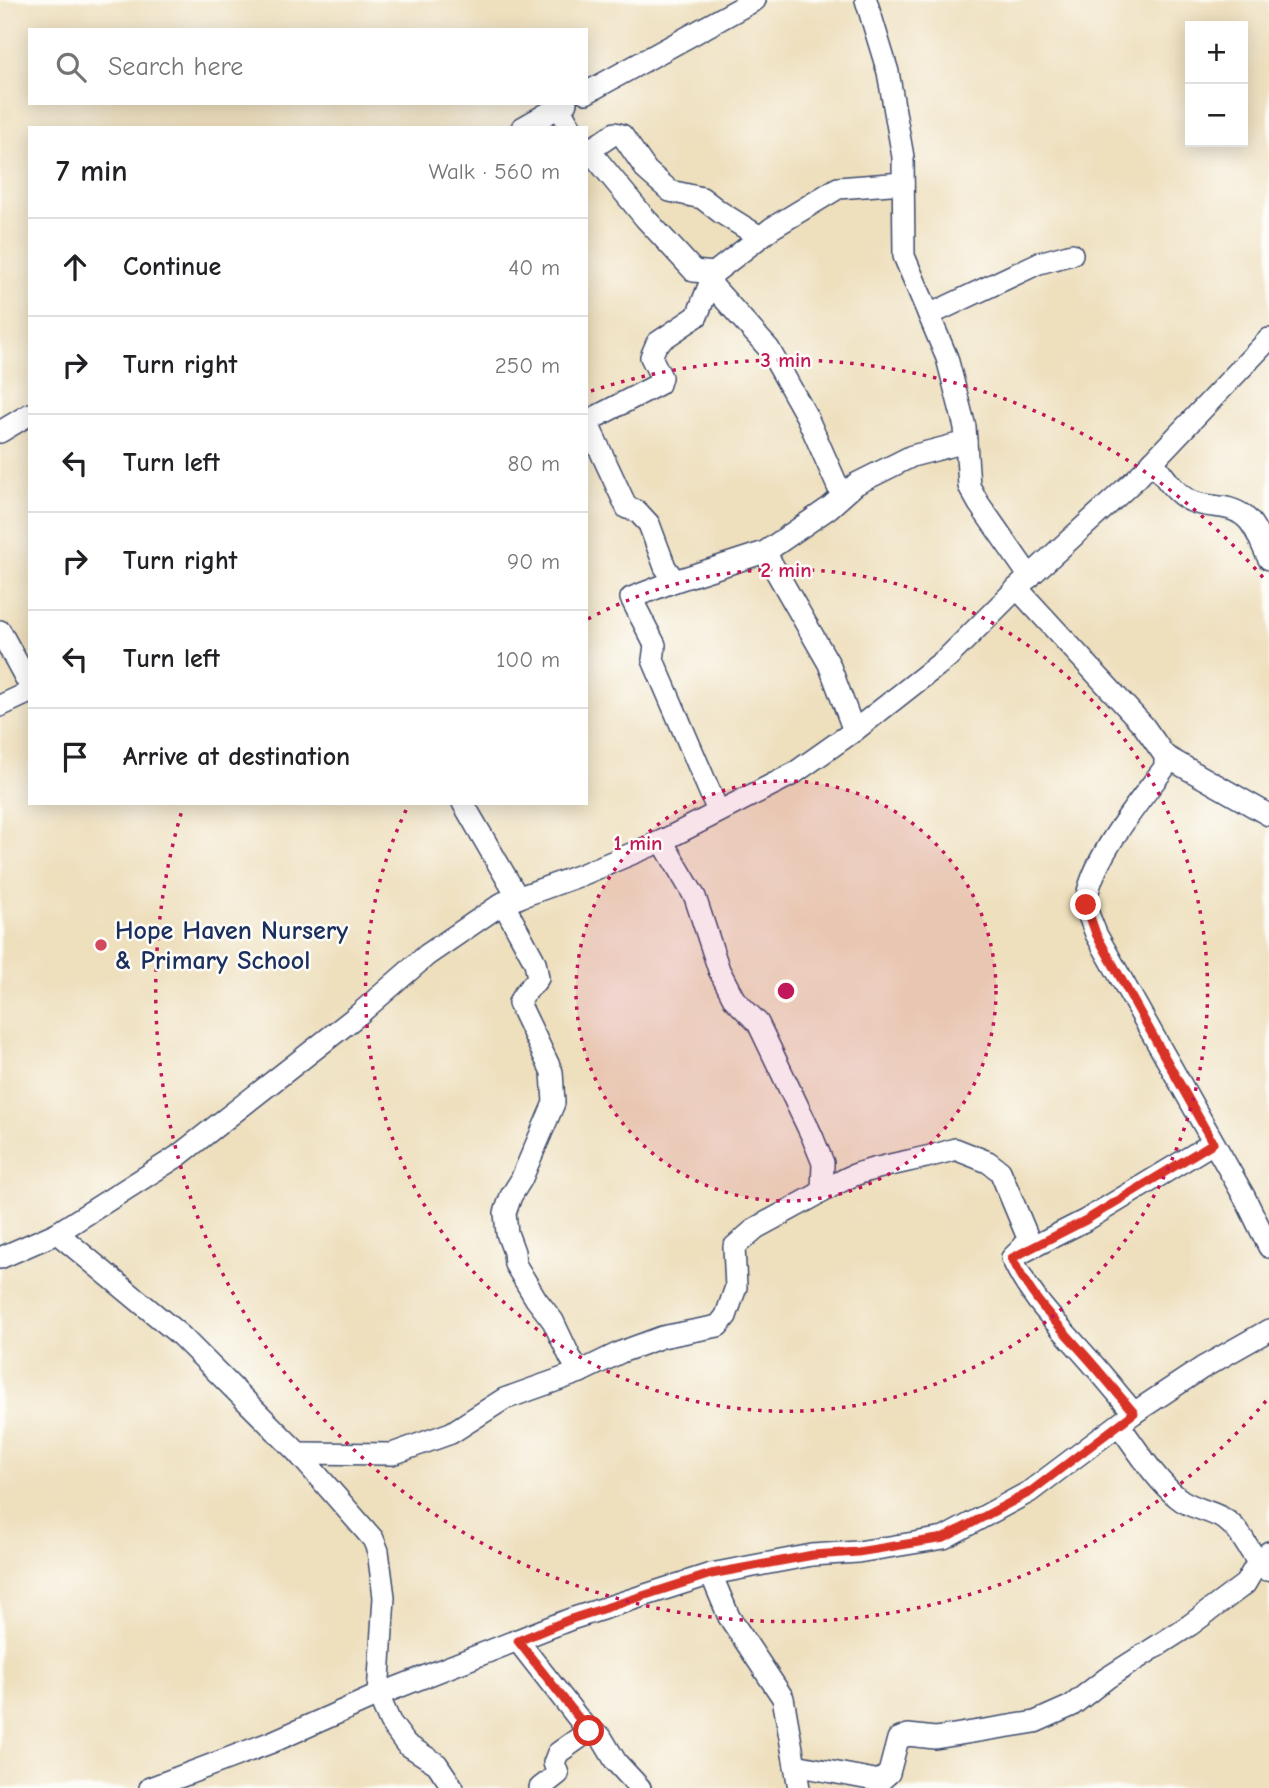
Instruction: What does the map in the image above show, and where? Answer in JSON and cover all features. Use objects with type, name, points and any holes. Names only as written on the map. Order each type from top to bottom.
[{"type":"street","points":[[588,92],[755,0]]},
{"type":"street","points":[[866,0],[888,72],[903,158],[904,256],[947,358],[965,427],[969,486],[1024,582],[1143,724],[1165,756],[1269,815]]},
{"type":"street","points":[[526,126],[563,105],[571,126]]},
{"type":"street","points":[[760,237],[702,198],[670,191],[647,171],[622,135],[615,133],[588,148],[645,218],[694,271],[712,278],[769,349],[807,416],[842,496]]},
{"type":"street","points":[[588,421],[659,384],[661,377],[651,357],[657,343],[697,316],[712,278],[760,237],[838,188],[903,183]]},
{"type":"street","points":[[929,315],[1039,263],[1072,254]]},
{"type":"street","points":[[0,1258],[57,1233],[178,1156],[358,1015],[428,955],[511,901],[662,841],[793,774],[855,731],[947,658],[1153,461],[1269,339]]},
{"type":"street","points":[[0,432],[28,415]]},
{"type":"street","points":[[588,426],[627,508],[637,510],[649,524],[665,567],[675,581]]},
{"type":"street","points":[[718,811],[653,660],[655,645],[631,598],[765,552],[856,484],[912,456],[966,442]]},
{"type":"street","points":[[1153,461],[1175,490],[1191,502],[1233,509],[1246,517],[1255,529],[1269,559]]},
{"type":"street","points":[[765,552],[829,664],[855,731]]},
{"type":"street","points":[[0,631],[28,682]]},
{"type":"street","points":[[0,706],[28,693]]},
{"type":"street","points":[[1165,756],[1165,767],[1124,822],[1098,867],[1086,905],[1096,934],[1245,1198],[1269,1247]]},
{"type":"street","points":[[464,805],[511,901],[535,962],[538,978],[531,989],[521,996],[519,1003],[552,1072],[554,1103],[521,1180],[511,1196],[505,1213],[507,1233],[515,1264],[553,1321],[570,1357],[580,1371]]},
{"type":"street","points":[[662,841],[695,897],[719,970],[734,999],[758,1023],[812,1136],[823,1163],[822,1192]]},
{"type":"street","points":[[1012,1258],[1086,1220],[1213,1143]]},
{"type":"street","points":[[298,1453],[392,1454],[451,1433],[504,1399],[580,1371],[621,1352],[662,1337],[718,1326],[726,1316],[736,1287],[734,1247],[756,1228],[854,1175],[892,1164],[928,1158],[955,1149],[988,1162],[1000,1171],[1028,1238],[1012,1258]]},
{"type":"street","points":[[57,1233],[181,1336],[298,1453],[373,1539],[378,1552],[384,1597],[378,1695],[390,1722],[406,1744],[437,1764],[453,1788]]},
{"type":"street","points":[[795,1765],[880,1781],[889,1773],[898,1739],[908,1735],[935,1738],[1035,1721],[1071,1706],[1107,1678],[1180,1631],[1245,1584],[1265,1562],[1223,1517],[1178,1499],[1155,1474],[1102,1374],[1041,1307],[1024,1285],[1012,1258]]},
{"type":"street","points":[[150,1788],[190,1780],[378,1695],[571,1619],[711,1574],[813,1555],[858,1552],[944,1538],[1030,1492],[1126,1419],[1202,1368],[1269,1330]]},
{"type":"street","points":[[711,1574],[729,1617],[783,1698],[799,1788]]},
{"type":"street","points":[[518,1641],[589,1731],[601,1737],[616,1762],[640,1788]]},
{"type":"street","points":[[540,1788],[558,1774],[554,1763],[558,1753],[589,1731]]},
{"type":"place","name":"Hope Haven Nursery & Primary School","points":[[101,945]]},
{"type":"route","points":[[589,1731],[518,1641],[571,1619],[711,1574],[813,1555],[914,1545],[944,1538],[1030,1492],[1134,1413],[1041,1307],[1024,1285],[1012,1258],[1086,1220],[1213,1143],[1096,934],[1086,905]]}]
